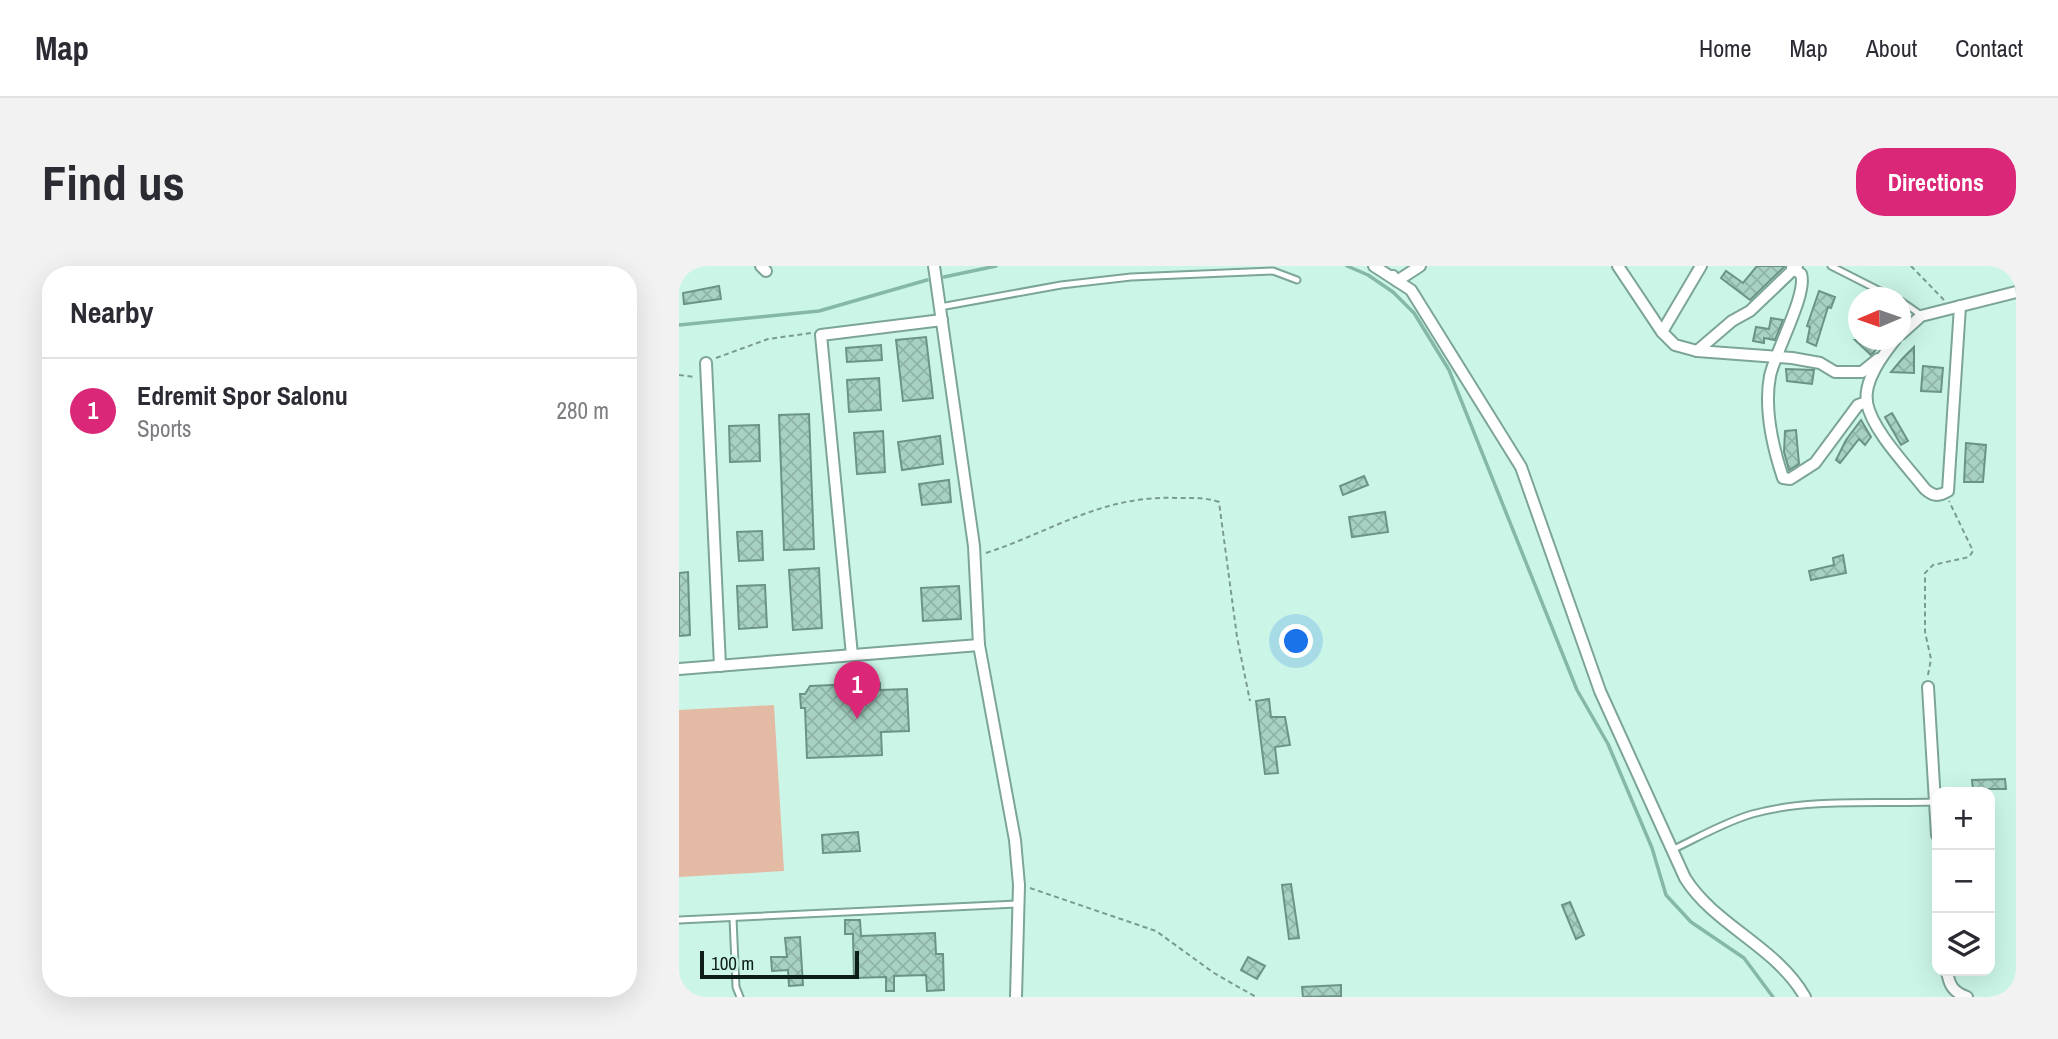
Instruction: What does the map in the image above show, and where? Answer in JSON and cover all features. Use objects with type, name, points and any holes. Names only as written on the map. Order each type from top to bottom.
[{"type":"street","points":[[933,266],[975,556],[979,645],[1015,840],[1019,885],[1016,997]]},
{"type":"street","points":[[1374,266],[1411,290],[1521,467],[1600,691],[1685,878],[1701,903],[1758,945],[1800,987],[1805,997]]},
{"type":"street","points":[[1384,266],[1397,281]]},
{"type":"street","points":[[1397,281],[1420,266]]},
{"type":"street","points":[[1618,266],[1662,332],[1675,345],[1697,351],[1776,356],[1820,363],[1835,372],[1862,372],[1887,350]]},
{"type":"street","points":[[1662,332],[1701,266]]},
{"type":"street","points":[[1697,351],[1732,321],[1750,311],[1794,267],[1804,282],[1770,379],[1769,403],[1776,457],[1783,478],[1790,479],[1815,463],[1858,405],[1867,402]]},
{"type":"street","points":[[1911,325],[1921,316],[2016,292]]},
{"type":"street","points":[[1883,355],[1868,386],[1867,402],[1878,425],[1924,489],[1933,495],[1944,494],[1951,484],[1948,455],[1956,307]]},
{"type":"street","points":[[852,655],[821,335],[942,320]]},
{"type":"street","points":[[706,363],[720,666]]},
{"type":"street","points":[[679,669],[979,645]]},
{"type":"street","points":[[1928,687],[1934,787]]},
{"type":"street","points":[[1948,976],[1957,993],[1967,997]]},
{"type":"lane","points":[[1831,266],[1872,287]]},
{"type":"lane","points":[[940,307],[1061,285],[1131,276],[1273,271],[1297,280]]},
{"type":"lane","points":[[1911,308],[1921,316]]},
{"type":"lane","points":[[1674,849],[1723,825],[1767,810],[1799,806],[1932,802]]},
{"type":"lane","points":[[679,920],[1017,904]]},
{"type":"lane","points":[[733,918],[736,987],[740,997]]},
{"type":"path","points":[[1911,266],[1956,307]]},
{"type":"path","points":[[706,363],[737,348],[768,339],[795,333],[821,335]]},
{"type":"path","points":[[679,375],[707,377]]},
{"type":"path","points":[[1928,687],[1931,659],[1926,632],[1925,573],[1933,565],[1969,557],[1973,551],[1944,494]]},
{"type":"path","points":[[975,556],[1111,503],[1166,497],[1219,502],[1237,638],[1250,701]]},
{"type":"path","points":[[1019,885],[1156,931],[1214,973],[1256,997]]},
{"type":"shaded area","points":[[774,705],[784,871],[679,877],[679,710]]},
{"type":"building","points":[[1757,266],[1785,266],[1750,300],[1721,278],[1726,271],[1743,283]]},
{"type":"building","points":[[719,286],[721,299],[684,304],[683,293]]},
{"type":"building","points":[[1819,291],[1835,297],[1831,308],[1828,307],[1816,346],[1807,342],[1810,327],[1807,326]]},
{"type":"building","points":[[1771,318],[1783,320],[1775,340],[1764,338],[1764,343],[1753,341],[1756,327],[1769,329]]},
{"type":"building","points":[[926,337],[933,398],[903,401],[896,340]]},
{"type":"building","points":[[881,345],[882,360],[847,362],[846,348]]},
{"type":"building","points":[[1914,347],[1914,373],[1891,372],[1902,359]]},
{"type":"building","points":[[1923,366],[1943,368],[1941,392],[1921,391]]},
{"type":"building","points":[[1786,369],[1814,370],[1812,384],[1787,381]]},
{"type":"building","points":[[879,378],[881,410],[849,412],[847,380]]},
{"type":"building","points":[[1892,413],[1908,441],[1901,445],[1885,417]]},
{"type":"building","points":[[809,414],[814,549],[784,550],[779,415]]},
{"type":"building","points":[[1861,420],[1871,437],[1865,445],[1859,439],[1840,463],[1836,460],[1846,440]]},
{"type":"building","points":[[759,425],[760,461],[730,462],[729,426]]},
{"type":"building","points":[[1796,430],[1799,464],[1789,470],[1784,452],[1785,431]]},
{"type":"building","points":[[883,431],[885,472],[857,474],[854,433]]},
{"type":"building","points":[[940,436],[943,464],[902,470],[898,442]]},
{"type":"building","points":[[1966,443],[1986,445],[1983,482],[1964,482]]},
{"type":"building","points":[[1364,476],[1368,485],[1343,495],[1340,486]]},
{"type":"building","points":[[949,480],[951,502],[922,505],[919,484]]},
{"type":"building","points":[[1385,512],[1388,532],[1352,537],[1349,517]]},
{"type":"building","points":[[762,531],[763,560],[739,561],[737,532]]},
{"type":"building","points":[[1843,555],[1846,573],[1811,580],[1809,571],[1834,565],[1833,558]]},
{"type":"building","points":[[819,568],[822,628],[793,630],[789,570]]},
{"type":"building","points":[[688,572],[690,635],[679,636],[679,573]]},
{"type":"building","points":[[765,585],[767,627],[739,629],[737,586]]},
{"type":"building","points":[[959,586],[961,619],[923,621],[921,588]]},
{"type":"building","points":[[880,683],[880,690],[907,689],[909,731],[881,732],[882,755],[807,758],[805,708],[801,708],[800,694],[805,694],[810,686]]},
{"type":"building","points":[[1269,699],[1271,717],[1285,717],[1290,745],[1275,747],[1278,773],[1265,774],[1256,701]]},
{"type":"building","points":[[2005,779],[2006,789],[1973,787],[1972,780]]},
{"type":"building","points":[[858,832],[860,851],[823,853],[822,835]]},
{"type":"building","points":[[1291,884],[1299,938],[1289,939],[1282,885]]},
{"type":"building","points":[[1570,902],[1584,935],[1576,939],[1562,905]]},
{"type":"building","points":[[845,920],[860,920],[861,936],[935,933],[936,954],[943,954],[944,990],[927,991],[926,975],[894,976],[894,991],[886,991],[886,977],[854,978],[853,934],[845,934]]},
{"type":"building","points":[[800,937],[803,985],[789,986],[788,970],[772,971],[771,957],[787,957],[785,938]]},
{"type":"building","points":[[1248,957],[1265,966],[1257,979],[1241,970]]},
{"type":"building","points":[[1341,985],[1341,996],[1303,997],[1302,987]]},
{"type":"waterway","points":[[944,277],[996,266]]},
{"type":"waterway","points":[[1347,266],[1368,275],[1393,292],[1414,313],[1449,370],[1577,690],[1608,744],[1652,848],[1666,895],[1691,922],[1744,958],[1773,997]]},
{"type":"waterway","points":[[679,325],[819,311],[927,280]]},
{"type":"place","name":"Edremit Spor Salonu","points":[[857,719]]}]
